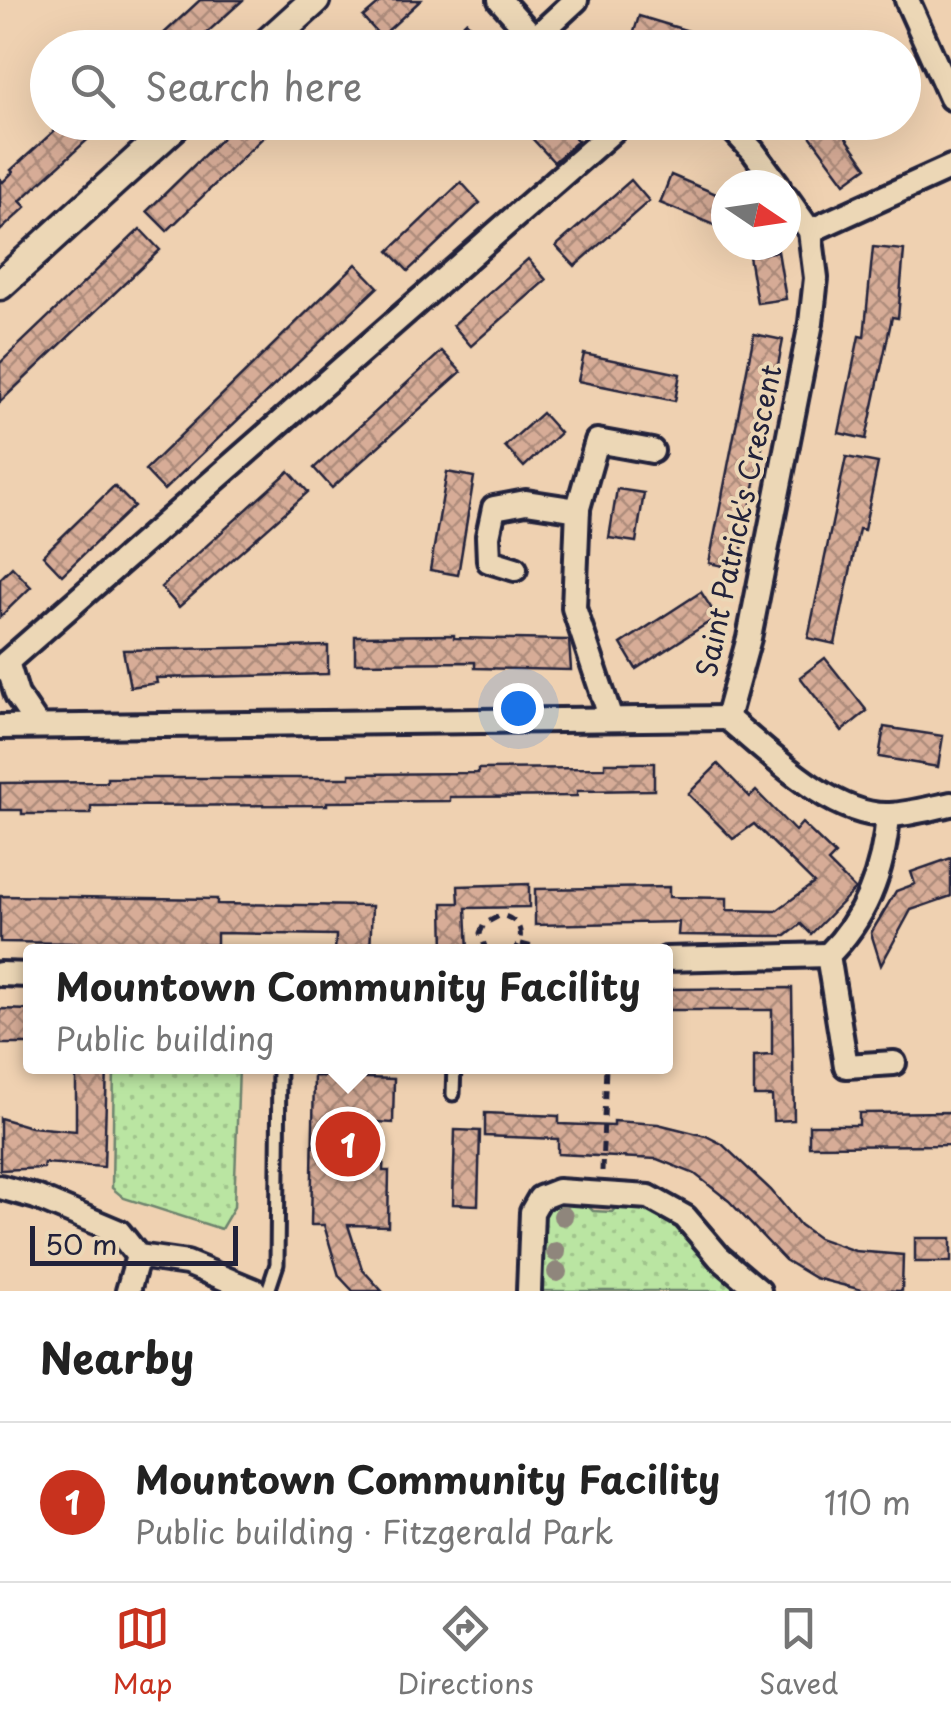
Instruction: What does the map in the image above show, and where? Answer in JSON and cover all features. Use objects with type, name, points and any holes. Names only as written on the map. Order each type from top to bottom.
[{"type":"street","points":[[282,30],[315,0]]},
{"type":"street","points":[[500,0],[527,30]]},
{"type":"street","points":[[550,30],[576,0]]},
{"type":"street","points":[[907,0],[920,30]]},
{"type":"street","points":[[921,31],[951,98]]},
{"type":"street","points":[[0,285],[159,140]]},
{"type":"street","points":[[38,726],[3,665],[599,140]]},
{"type":"street","points":[[743,140],[767,170]]},
{"type":"street","points":[[810,230],[951,167]]},
{"type":"street","name":"Saint Patrick's Crescent","points":[[0,726],[727,718],[750,638],[811,323],[816,278],[810,230],[801,218]]},
{"type":"street","points":[[610,719],[574,608],[578,510],[596,442],[652,451]]},
{"type":"street","points":[[515,569],[489,561],[488,536],[494,508],[526,502],[578,510]]},
{"type":"street","points":[[727,718],[828,796],[867,812],[888,815],[951,804]]},
{"type":"street","points":[[673,959],[828,956],[870,898],[886,846],[888,815]]},
{"type":"street","points":[[828,956],[846,1066],[894,1063]]},
{"type":"street","points":[[0,1187],[119,1232],[138,1256],[187,1263],[255,1291]]},
{"type":"street","points":[[529,1291],[532,1212],[540,1198],[558,1191],[650,1197],[668,1205],[685,1217],[720,1258],[758,1291]]},
{"type":"street","points":[[128,1291],[138,1256]]},
{"type":"lane","points":[[268,1291],[277,1264],[279,1074]]},
{"type":"lane","points":[[453,1094],[454,1074]]},
{"type":"path","points":[[484,944],[480,934],[492,917],[501,915],[516,922],[522,936],[520,944]]},
{"type":"path","points":[[601,1194],[606,1074]]},
{"type":"green space","points":[[114,1074],[239,1074],[234,1207],[221,1229],[124,1198],[112,1188]]},
{"type":"green space","points":[[560,1202],[585,1203],[593,1211],[612,1212],[619,1203],[668,1213],[748,1291],[541,1291],[545,1214]]},
{"type":"building","points":[[200,0],[243,0],[210,30],[168,30]]},
{"type":"building","points":[[383,0],[421,0],[389,30],[375,30],[363,17]]},
{"type":"building","points":[[639,16],[685,30],[635,30]]},
{"type":"building","points":[[466,21],[474,30],[457,30]]},
{"type":"building","points":[[44,140],[87,140],[20,201],[26,207],[0,231],[0,179],[3,182]]},
{"type":"building","points":[[220,140],[261,140],[167,231],[147,211]]},
{"type":"building","points":[[534,140],[578,141],[554,162]]},
{"type":"building","points":[[813,140],[848,140],[867,167],[845,183]]},
{"type":"building","points":[[671,175],[711,192],[711,224],[660,203]]},
{"type":"building","points":[[631,180],[649,201],[575,266],[556,246]]},
{"type":"building","points":[[461,182],[480,203],[408,271],[389,251]]},
{"type":"building","points":[[140,229],[160,250],[0,402],[0,363]]},
{"type":"building","points":[[873,247],[904,250],[898,318],[892,317],[866,439],[839,433],[859,336],[864,337]]},
{"type":"building","points":[[528,259],[546,280],[471,346],[453,325]]},
{"type":"building","points":[[750,260],[780,260],[786,299],[757,303]]},
{"type":"building","points":[[356,264],[378,287],[164,490],[145,470]]},
{"type":"building","points":[[754,334],[783,340],[738,569],[709,563]]},
{"type":"building","points":[[442,351],[461,372],[332,488],[314,468]]},
{"type":"building","points":[[584,354],[680,374],[675,401],[578,381]]},
{"type":"building","points":[[542,413],[560,433],[524,467],[505,446]]},
{"type":"building","points":[[846,457],[878,463],[864,530],[859,529],[835,644],[808,638]]},
{"type":"building","points":[[289,471],[308,492],[179,607],[161,587]]},
{"type":"building","points":[[447,472],[474,477],[458,575],[430,570]]},
{"type":"building","points":[[114,486],[134,506],[62,575],[43,555]]},
{"type":"building","points":[[617,489],[644,493],[636,542],[609,538]]},
{"type":"building","points":[[12,567],[31,587],[0,617],[0,579]]},
{"type":"building","points":[[701,592],[717,617],[636,669],[621,644]]},
{"type":"building","points":[[355,636],[569,640],[571,670],[475,668],[475,662],[355,663]]},
{"type":"building","points":[[328,646],[328,674],[156,678],[157,683],[130,687],[123,650]]},
{"type":"building","points":[[825,658],[867,711],[842,731],[800,677]]},
{"type":"building","points":[[884,727],[943,736],[938,767],[879,757]]},
{"type":"building","points":[[605,763],[654,763],[654,790],[327,805],[91,806],[91,814],[22,814],[22,810],[0,810],[0,783],[107,782],[107,778],[350,778],[350,774],[605,768]]},
{"type":"building","points":[[718,764],[750,797],[756,791],[795,831],[802,823],[835,855],[828,862],[855,889],[811,934],[801,924],[786,936],[678,935],[679,922],[535,925],[535,889],[669,887],[669,897],[727,898],[727,910],[776,911],[814,883],[754,824],[733,839],[688,794]]},
{"type":"building","points":[[951,858],[951,896],[911,910],[881,965],[871,933],[896,891],[915,884],[911,872]]},
{"type":"building","points":[[529,884],[529,907],[466,908],[468,944],[444,944],[443,903],[459,903],[458,886]]},
{"type":"building","points":[[0,896],[372,906],[370,944],[335,944],[336,935],[217,933],[217,944],[0,942]]},
{"type":"building","points":[[792,988],[794,1120],[773,1121],[772,1096],[754,1096],[754,1056],[772,1055],[772,1010],[673,1010],[673,989]]},
{"type":"building","points":[[0,1009],[23,1010],[23,1044],[0,1044]]},
{"type":"building","points":[[76,1074],[107,1074],[104,1167],[44,1163],[43,1168],[0,1170],[0,1118],[31,1127],[76,1131]]},
{"type":"building","points":[[314,1076],[394,1079],[393,1123],[377,1122],[384,1151],[383,1171],[389,1171],[388,1226],[348,1225],[362,1269],[382,1291],[353,1291],[339,1276],[324,1225],[311,1225]]},
{"type":"building","points":[[951,1112],[951,1145],[809,1146],[809,1125],[859,1125],[859,1113]]},
{"type":"building","points":[[485,1113],[559,1116],[559,1124],[658,1124],[706,1136],[722,1144],[771,1190],[800,1225],[818,1238],[855,1251],[903,1255],[902,1291],[862,1290],[815,1278],[785,1260],[729,1201],[695,1174],[657,1159],[558,1154],[558,1139],[485,1136]]},
{"type":"building","points":[[455,1130],[480,1131],[478,1205],[453,1204]]},
{"type":"building","points":[[915,1238],[951,1238],[951,1262],[915,1262]]},
{"type":"place","name":"Mountown Community Facility","points":[[348,1144]]}]
